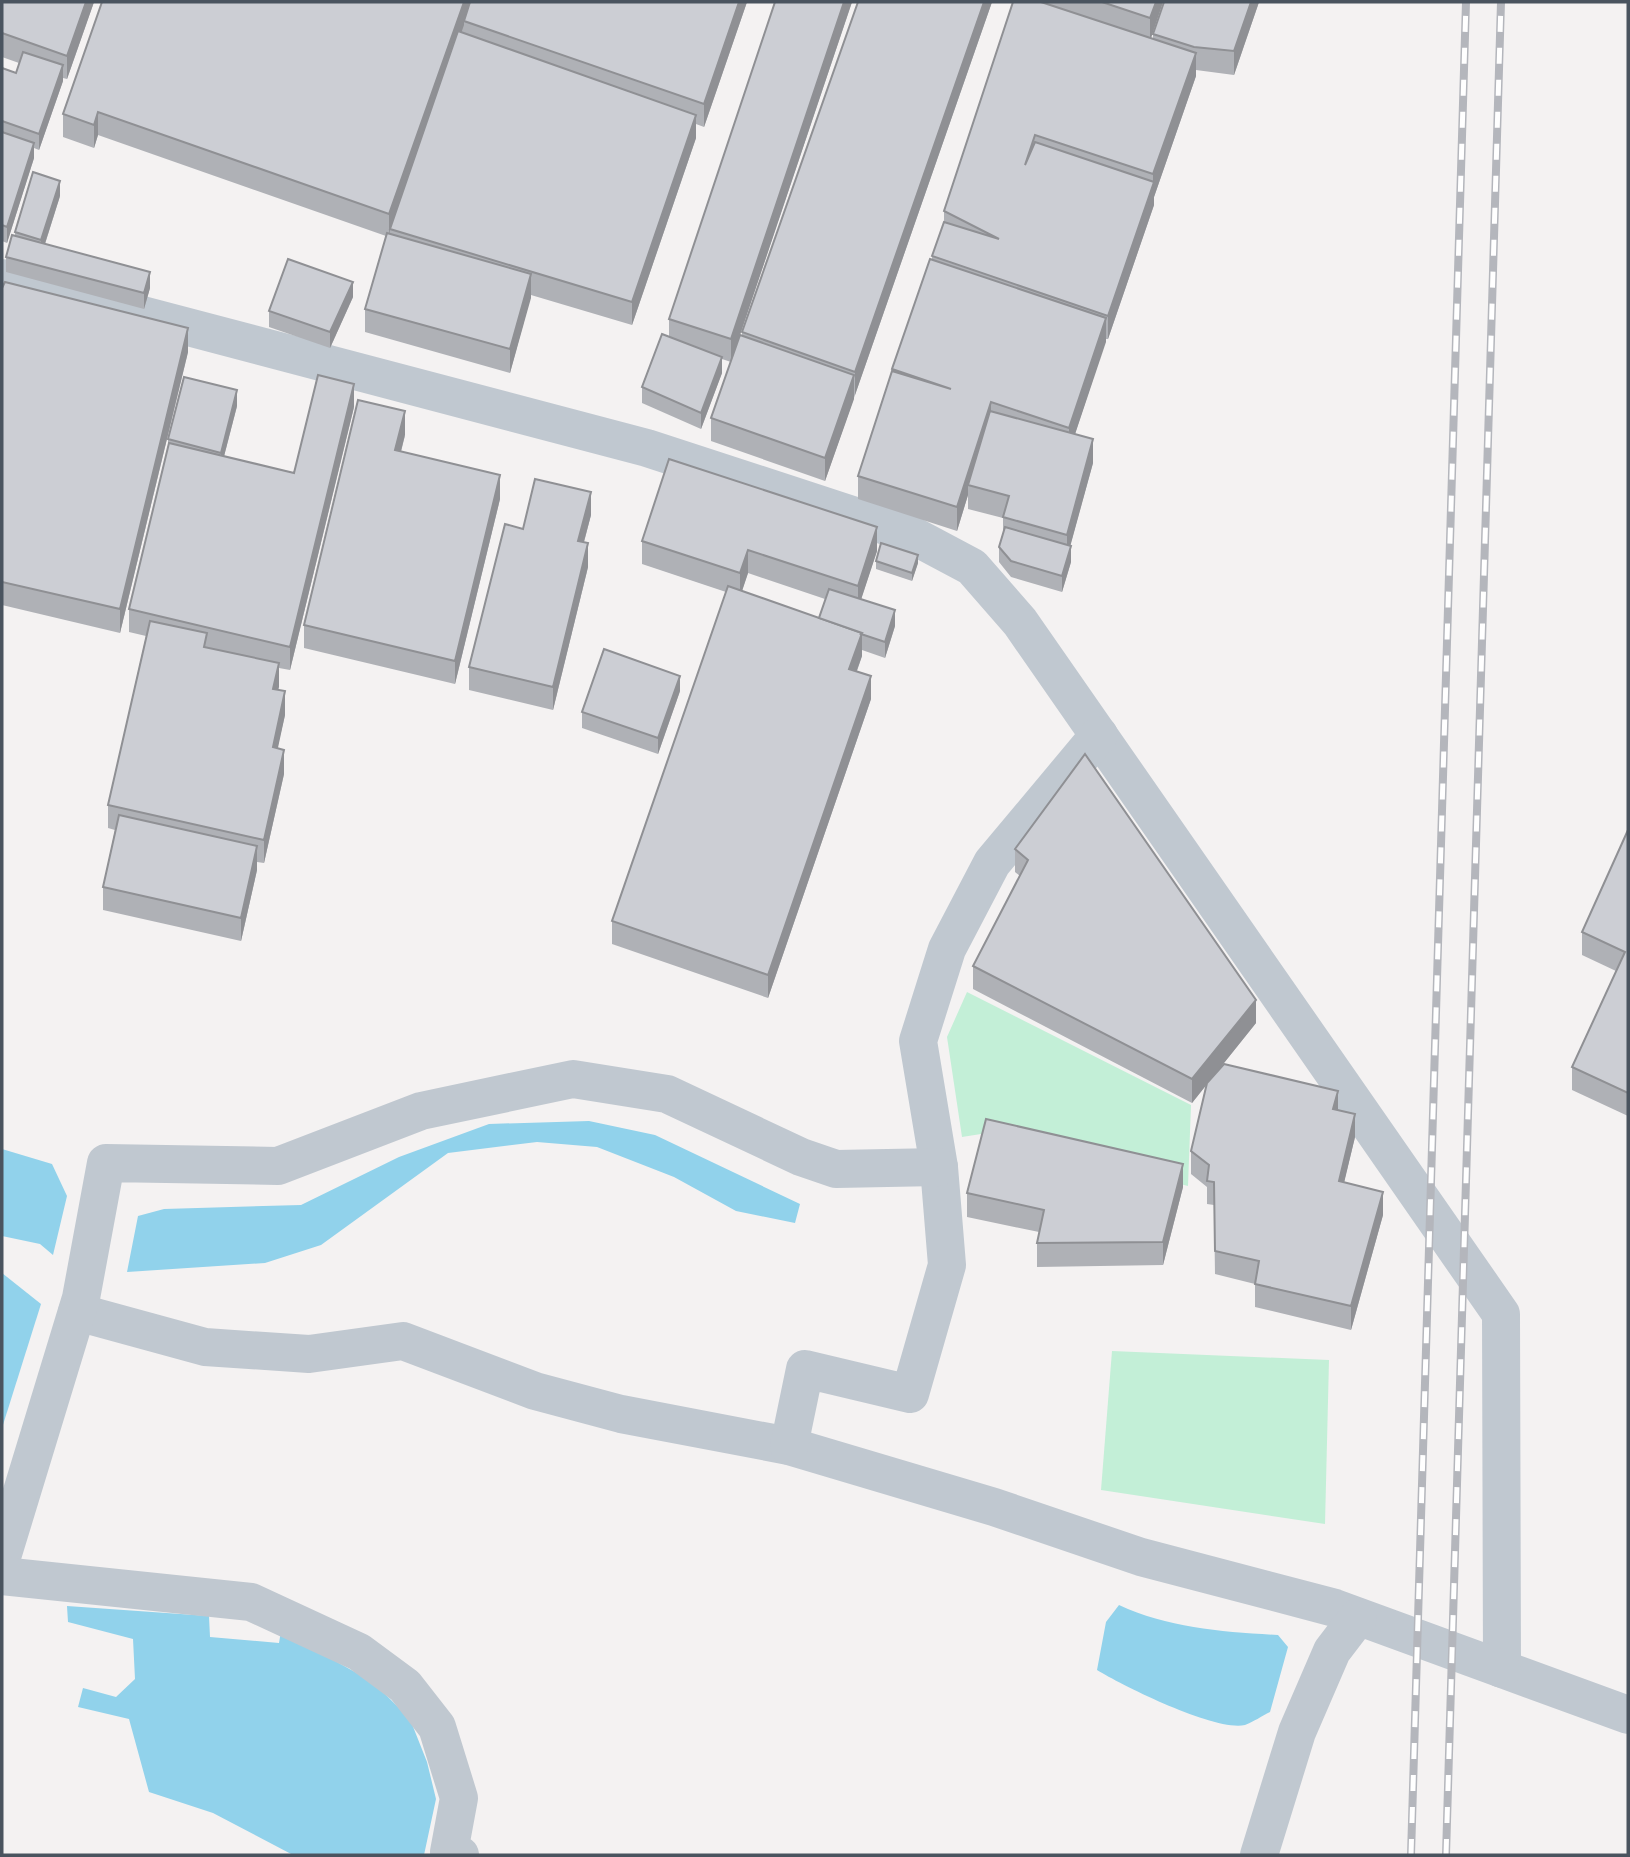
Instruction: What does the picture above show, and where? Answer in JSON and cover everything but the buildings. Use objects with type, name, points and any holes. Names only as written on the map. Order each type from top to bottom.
[{"type":"street","points":[[2,278],[647,448],[910,534],[972,567],[1020,622],[1501,1314],[1502,1669]]},
{"type":"street","points":[[789,1446],[805,1369],[910,1394],[947,1265],[939,1167],[918,1041],[947,949],[992,863],[1099,735]]},
{"type":"street","points":[[2,1557],[77,1312],[106,1163],[278,1166],[421,1111],[573,1079],[667,1094],[801,1157],[836,1169],[939,1167]]},
{"type":"street","points":[[77,1312],[205,1347],[309,1354],[403,1340],[535,1391],[621,1414],[789,1446],[995,1507],[1142,1557],[1359,1617],[1628,1715]]},
{"type":"street","points":[[2,1576],[251,1602],[359,1652],[405,1686],[437,1727],[459,1798],[449,1852],[460,1855]]},
{"type":"street","points":[[1259,1855],[1297,1732],[1332,1651],[1359,1617]]},
{"type":"green space","points":[[967,992],[1191,1105],[1188,1186],[981,1134],[962,1137],[947,1037]]},
{"type":"green space","points":[[1112,1351],[1329,1360],[1325,1524],[1101,1490]]},
{"type":"water","points":[[589,1121],[655,1135],[800,1204],[795,1223],[736,1211],[674,1177],[597,1147],[537,1142],[448,1153],[321,1245],[265,1263],[127,1272],[138,1216],[164,1209],[301,1205],[399,1157],[489,1124]]},
{"type":"water","points":[[2,1149],[52,1164],[67,1196],[53,1255],[40,1244],[2,1236]]},
{"type":"water","points":[[2,1273],[41,1304],[2,1428]]},
{"type":"water","points":[[1119,1605],[1177,1624],[1278,1635],[1288,1647],[1270,1712],[1245,1725],[1213,1722],[1148,1696],[1097,1670],[1106,1622]]},
{"type":"water","points":[[67,1606],[209,1616],[210,1637],[279,1643],[281,1631],[373,1682],[410,1719],[427,1762],[436,1799],[424,1855],[293,1855],[213,1813],[149,1792],[129,1719],[78,1707],[83,1688],[116,1697],[135,1679],[133,1639],[68,1622]]},
{"type":"railway","points":[[1411,1855],[1466,2]]},
{"type":"railway","points":[[1446,1855],[1501,2]]}]
